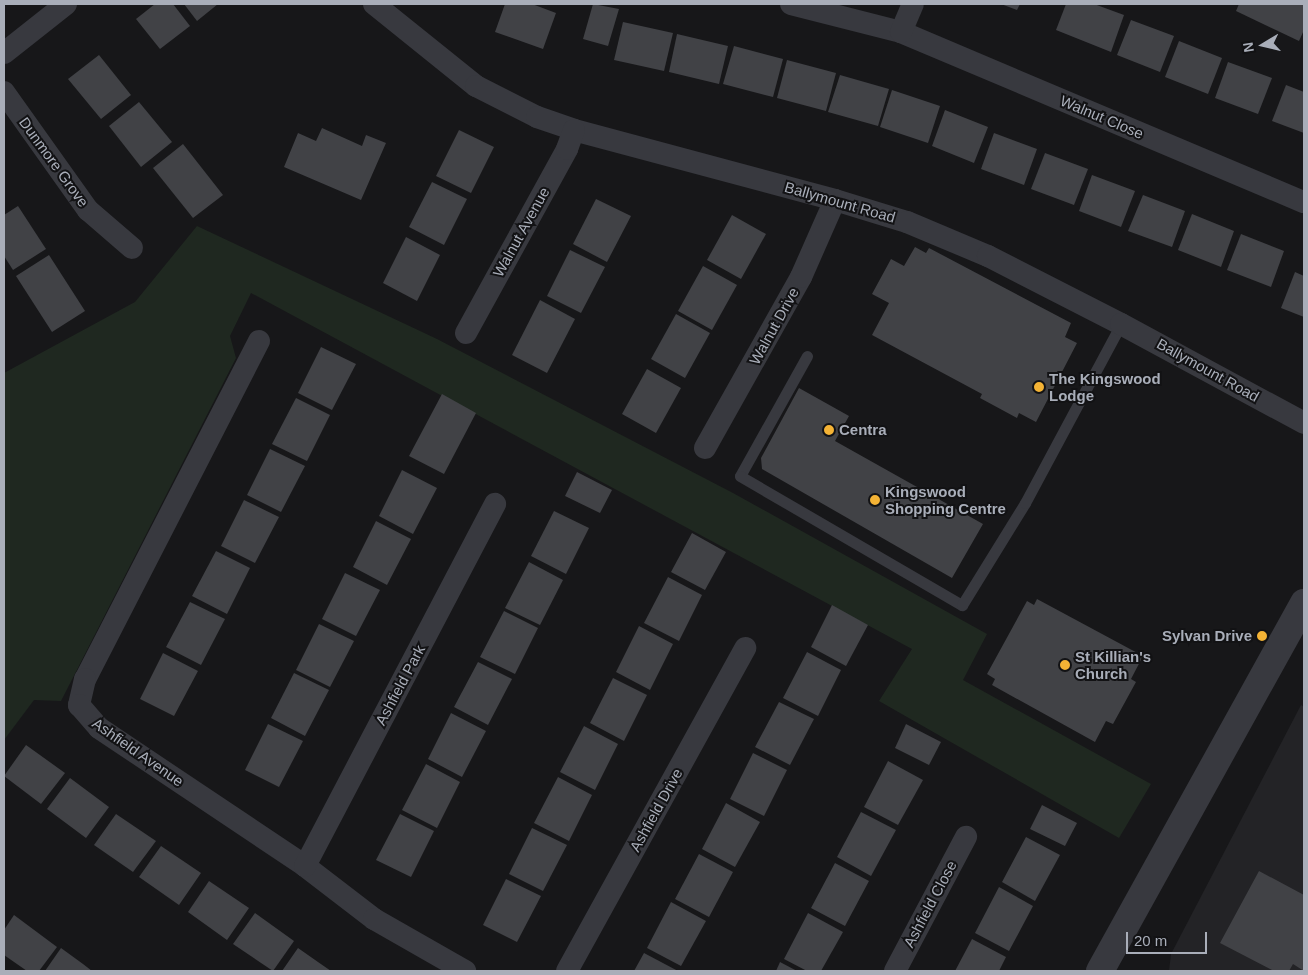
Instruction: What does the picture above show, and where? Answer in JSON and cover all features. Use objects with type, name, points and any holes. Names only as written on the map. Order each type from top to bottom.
[{"type":"street","points":[[4,53],[66,4]]},
{"type":"street","name":"Ballymount Road","points":[[374,4],[476,86],[537,117],[574,130],[835,200],[907,222],[988,256],[1122,324],[1304,423]]},
{"type":"street","name":"Walnut Close","points":[[791,4],[900,32],[1304,202]]},
{"type":"street","points":[[900,32],[913,4]]},
{"type":"street","name":"Dunmore Grove","points":[[4,92],[88,210],[132,248]]},
{"type":"street","name":"Walnut Avenue","points":[[466,333],[567,149],[574,130]]},
{"type":"street","name":"Walnut Drive","points":[[705,448],[801,277],[835,200]]},
{"type":"street","name":"Ashfield Avenue","points":[[259,341],[85,679],[79,705],[99,728],[305,866],[374,919],[465,971]]},
{"type":"street","name":"Ashfield Park","points":[[305,866],[495,504]]},
{"type":"street","points":[[1100,971],[1304,603]]},
{"type":"street","name":"Ashfield Drive","points":[[567,971],[745,648]]},
{"type":"street","name":"Ashfield Close","points":[[895,971],[966,837]]},
{"type":"lane","points":[[807,356],[740,476],[962,605],[1026,503],[1122,324]]},
{"type":"shaded area","points":[[197,226],[437,339],[733,493],[987,634],[963,680],[1151,784],[1119,838],[879,701],[912,649],[251,293],[230,336],[236,358],[61,701],[34,700],[4,740],[4,373],[135,302]]},
{"type":"shaded area","points":[[1301,705],[1304,707],[1304,971],[1169,971],[1171,954]]},
{"type":"building","points":[[155,4],[173,4],[190,26],[160,49],[136,19]]},
{"type":"building","points":[[184,4],[218,4],[197,21]]},
{"type":"building","points":[[505,4],[532,4],[556,13],[543,49],[495,32]]},
{"type":"building","points":[[593,4],[619,9],[608,46],[583,39]]},
{"type":"building","points":[[1001,4],[1020,4],[1017,10]]},
{"type":"building","points":[[1066,4],[1094,4],[1124,15],[1111,52],[1056,30]]},
{"type":"building","points":[[1239,4],[1304,4],[1304,30],[1299,41],[1236,11]]},
{"type":"building","points":[[1131,20],[1174,36],[1160,72],[1117,55]]},
{"type":"building","points":[[623,22],[673,33],[664,71],[614,60]]},
{"type":"building","points":[[677,34],[728,46],[719,84],[669,72]]},
{"type":"building","points":[[1179,41],[1222,58],[1208,94],[1165,77]]},
{"type":"building","points":[[734,46],[783,59],[773,97],[723,84]]},
{"type":"building","points":[[99,55],[131,95],[101,119],[68,79]]},
{"type":"building","points":[[787,60],[836,73],[826,111],[777,98]]},
{"type":"building","points":[[1228,62],[1272,78],[1258,114],[1215,98]]},
{"type":"building","points":[[840,75],[889,89],[878,126],[828,112]]},
{"type":"building","points":[[1286,85],[1304,92],[1304,133],[1272,121]]},
{"type":"building","points":[[892,90],[940,106],[928,143],[880,127]]},
{"type":"building","points":[[139,102],[172,142],[141,167],[109,126]]},
{"type":"building","points":[[945,110],[988,127],[974,163],[932,146]]},
{"type":"building","points":[[322,128],[362,146],[366,135],[386,143],[361,200],[284,167],[298,133],[316,141]]},
{"type":"building","points":[[459,130],[494,147],[471,193],[436,176]]},
{"type":"building","points":[[994,133],[1037,149],[1024,185],[981,169]]},
{"type":"building","points":[[183,144],[223,195],[193,218],[153,168]]},
{"type":"building","points":[[1045,153],[1088,169],[1074,205],[1031,189]]},
{"type":"building","points":[[1092,175],[1135,191],[1121,227],[1079,211]]},
{"type":"building","points":[[432,182],[467,199],[444,245],[409,227]]},
{"type":"building","points":[[1143,195],[1185,211],[1172,247],[1128,231]]},
{"type":"building","points":[[596,199],[631,216],[607,262],[573,244]]},
{"type":"building","points":[[18,206],[46,249],[13,270],[4,256],[4,215]]},
{"type":"building","points":[[1192,214],[1234,231],[1221,267],[1178,250]]},
{"type":"building","points":[[732,215],[766,234],[741,279],[707,260]]},
{"type":"building","points":[[1241,234],[1284,251],[1271,287],[1227,270]]},
{"type":"building","points":[[406,237],[440,255],[417,301],[383,283]]},
{"type":"building","points":[[915,247],[926,253],[929,248],[1071,323],[1065,337],[1077,343],[1036,422],[1019,413],[1017,418],[980,398],[982,394],[872,335],[889,303],[872,294],[891,259],[904,266]]},
{"type":"building","points":[[570,250],[605,267],[581,313],[547,296]]},
{"type":"building","points":[[49,255],[85,311],[52,332],[16,276]]},
{"type":"building","points":[[703,266],[737,285],[712,330],[678,311]]},
{"type":"building","points":[[1295,272],[1304,276],[1304,317],[1281,308]]},
{"type":"building","points":[[540,300],[575,319],[547,373],[512,355]]},
{"type":"building","points":[[676,314],[710,333],[685,378],[651,359]]},
{"type":"building","points":[[321,347],[356,364],[332,410],[298,393]]},
{"type":"building","points":[[647,369],[681,388],[656,433],[622,414]]},
{"type":"building","name":"Kingswood Shopping Centre","points":[[799,388],[849,416],[835,441],[983,524],[952,578],[762,469],[761,458]]},
{"type":"building","points":[[442,394],[476,413],[444,474],[409,456]]},
{"type":"building","points":[[296,398],[330,415],[307,461],[272,444]]},
{"type":"building","points":[[270,449],[305,466],[281,512],[247,495]]},
{"type":"building","points":[[402,470],[437,488],[413,534],[379,516]]},
{"type":"building","points":[[577,472],[612,490],[600,513],[565,496]]},
{"type":"building","points":[[244,500],[279,517],[255,563],[221,546]]},
{"type":"building","points":[[554,511],[589,528],[566,574],[531,556]]},
{"type":"building","points":[[376,521],[411,539],[387,585],[353,567]]},
{"type":"building","points":[[692,533],[726,552],[705,590],[671,572]]},
{"type":"building","points":[[216,551],[250,568],[227,614],[192,596]]},
{"type":"building","points":[[529,562],[563,580],[540,625],[505,608]]},
{"type":"building","points":[[345,573],[380,590],[356,636],[322,619]]},
{"type":"building","points":[[668,577],[702,595],[679,641],[644,623]]},
{"type":"building","name":"St Killian's Church","points":[[1037,599],[1143,656],[1131,679],[1136,682],[1113,724],[1106,721],[1095,742],[992,685],[995,679],[987,674],[1027,601],[1034,605]]},
{"type":"building","points":[[190,602],[225,619],[201,665],[166,647]]},
{"type":"building","points":[[832,605],[868,625],[846,666],[811,647]]},
{"type":"building","points":[[504,611],[538,628],[515,674],[480,657]]},
{"type":"building","points":[[319,624],[354,641],[330,687],[296,670]]},
{"type":"building","points":[[639,626],[673,644],[650,690],[616,672]]},
{"type":"building","points":[[807,652],[841,670],[818,716],[783,698]]},
{"type":"building","points":[[163,653],[198,671],[174,716],[140,699]]},
{"type":"building","points":[[478,662],[512,679],[488,725],[454,707]]},
{"type":"building","points":[[294,673],[329,690],[305,736],[271,718]]},
{"type":"building","points":[[613,678],[647,695],[624,741],[590,723]]},
{"type":"building","points":[[779,702],[814,719],[790,765],[755,747]]},
{"type":"building","points":[[451,713],[486,731],[462,777],[428,759]]},
{"type":"building","points":[[268,724],[303,741],[279,787],[245,770]]},
{"type":"building","points":[[906,724],[941,742],[929,765],[895,748]]},
{"type":"building","points":[[584,726],[618,744],[595,790],[560,772]]},
{"type":"building","points":[[26,745],[65,773],[41,804],[4,776]]},
{"type":"building","points":[[753,753],[787,770],[764,816],[730,799]]},
{"type":"building","points":[[888,761],[923,780],[898,825],[864,807]]},
{"type":"building","points":[[426,764],[460,782],[437,828],[402,810]]},
{"type":"building","points":[[558,777],[592,795],[569,841],[534,823]]},
{"type":"building","points":[[70,778],[109,807],[86,838],[47,809]]},
{"type":"building","points":[[726,803],[760,822],[735,867],[702,849]]},
{"type":"building","points":[[1042,805],[1077,823],[1065,846],[1030,829]]},
{"type":"building","points":[[861,812],[896,830],[871,876],[837,857]]},
{"type":"building","points":[[116,814],[156,841],[133,872],[94,845]]},
{"type":"building","points":[[400,814],[434,831],[411,877],[376,860]]},
{"type":"building","points":[[532,828],[567,845],[543,891],[509,874]]},
{"type":"building","points":[[1026,837],[1060,855],[1035,901],[1002,882]]},
{"type":"building","points":[[161,846],[201,873],[179,905],[139,877]]},
{"type":"building","points":[[699,854],[733,872],[709,917],[675,899]]},
{"type":"building","points":[[835,863],[869,881],[845,926],[811,908]]},
{"type":"building","points":[[1259,871],[1304,895],[1304,971],[1293,964],[1289,971],[1274,971],[1220,943]]},
{"type":"building","points":[[506,879],[541,896],[517,942],[483,925]]},
{"type":"building","points":[[209,881],[249,908],[227,940],[188,912]]},
{"type":"building","points":[[999,887],[1033,906],[1009,951],[975,933]]},
{"type":"building","points":[[671,902],[706,921],[681,966],[647,948]]},
{"type":"building","points":[[255,913],[294,941],[273,971],[233,944]]},
{"type":"building","points":[[808,913],[843,932],[821,971],[807,971],[784,959]]},
{"type":"building","points":[[14,915],[57,947],[39,971],[27,971],[4,955],[4,930]]},
{"type":"building","points":[[972,939],[1006,957],[999,971],[955,971]]},
{"type":"building","points":[[61,948],[83,964],[92,971],[45,971]]},
{"type":"building","points":[[298,948],[318,962],[331,971],[282,971]]},
{"type":"building","points":[[644,953],[678,971],[634,971]]},
{"type":"building","points":[[780,962],[797,971],[776,971]]},
{"type":"place","name":"The Kingswood Lodge","points":[[1039,387]]},
{"type":"place","name":"Centra","points":[[829,430]]},
{"type":"place","name":"Kingswood Shopping Centre","points":[[875,500]]},
{"type":"place","name":"Sylvan Drive","points":[[1262,636]]},
{"type":"place","name":"St Killian's Church","points":[[1065,665]]}]
